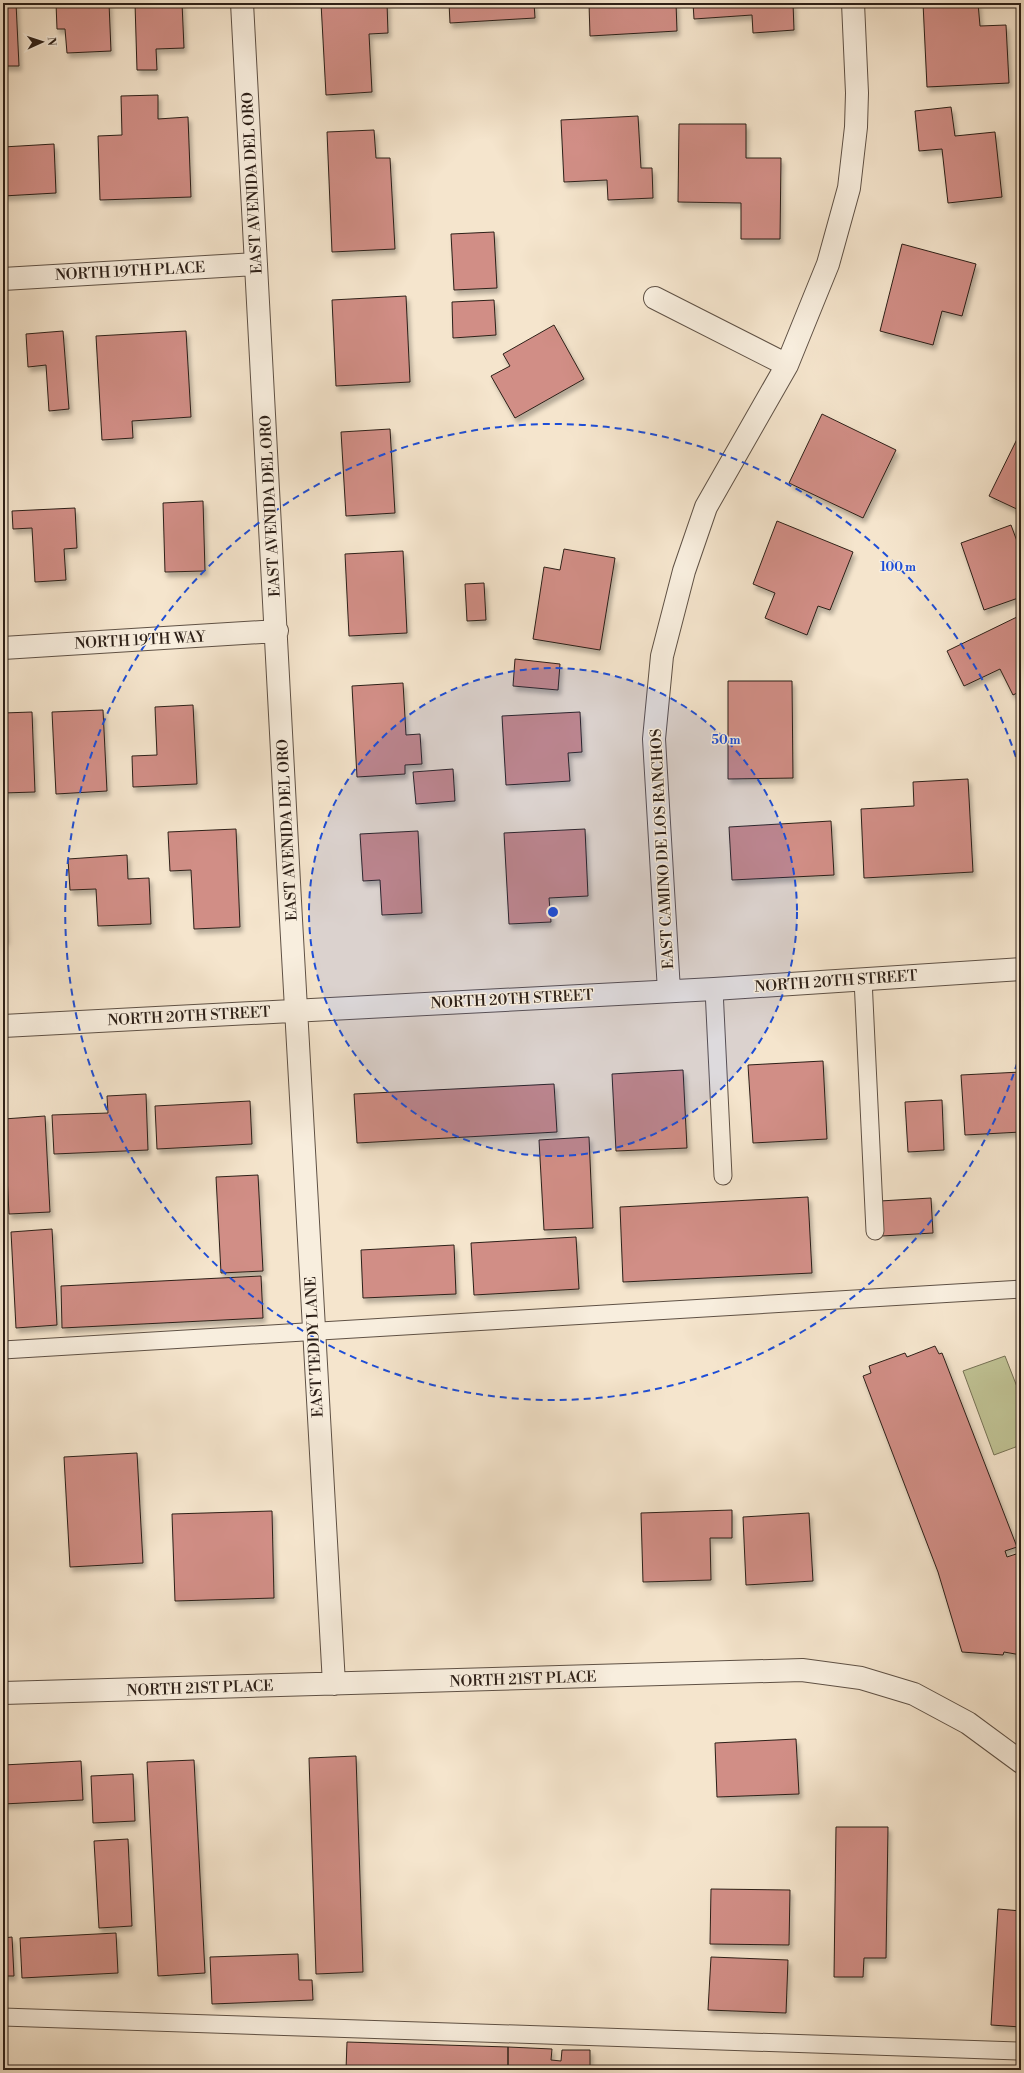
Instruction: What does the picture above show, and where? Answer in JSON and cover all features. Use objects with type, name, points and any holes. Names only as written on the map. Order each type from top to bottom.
[{"type":"street","name":"EAST AVENIDA DEL ORO","points":[[242,3],[277,631],[295,1010]]},
{"type":"street","name":"EAST CAMINO DE LOS RANCHOS","points":[[669,991],[654,739],[662,656],[684,571],[706,507],[787,365],[828,264],[849,188],[857,93],[853,3]]},
{"type":"street","name":"NORTH 19TH PLACE","points":[[3,279],[256,264]]},
{"type":"street","points":[[655,298],[787,365]]},
{"type":"street","name":"NORTH 19TH WAY","points":[[3,648],[277,631]]},
{"type":"street","name":"NORTH 20TH STREET","points":[[3,1026],[714,989],[1021,969]]},
{"type":"street","name":"EAST TEDDY LANE","points":[[295,1010],[334,1684]]},
{"type":"street","name":"NORTH 21ST PLACE","points":[[3,1693],[802,1670],[861,1678],[914,1694],[968,1723],[1021,1762]]},
{"type":"lane","points":[[863,979],[875,1231]]},
{"type":"lane","points":[[714,989],[723,1176]]},
{"type":"lane","points":[[3,1350],[1021,1289]]},
{"type":"lane","points":[[3,2017],[715,2042],[1021,2051]]},
{"type":"green space","points":[[1005,1356],[1021,1397],[1021,1445],[994,1455],[963,1371]]},
{"type":"building","points":[[3,3],[16,3],[19,66],[3,66]]},
{"type":"building","points":[[56,3],[109,3],[111,51],[67,53],[65,29],[57,29]]},
{"type":"building","points":[[135,3],[182,3],[184,48],[156,49],[157,70],[137,70]]},
{"type":"building","points":[[321,3],[387,3],[388,33],[369,34],[372,92],[326,95]]},
{"type":"building","points":[[449,3],[534,3],[535,18],[450,23]]},
{"type":"building","points":[[589,3],[676,3],[677,31],[590,36]]},
{"type":"building","points":[[693,3],[793,3],[794,30],[753,33],[752,15],[694,19]]},
{"type":"building","points":[[923,3],[978,3],[980,26],[1006,25],[1009,83],[927,87]]},
{"type":"building","points":[[158,95],[158,119],[188,117],[191,197],[100,200],[98,136],[122,135],[121,96]]},
{"type":"building","points":[[951,107],[955,136],[995,132],[1002,197],[948,203],[942,149],[919,151],[915,111]]},
{"type":"building","points":[[638,116],[641,168],[652,168],[653,198],[608,200],[607,180],[564,182],[561,120]]},
{"type":"building","points":[[679,124],[746,124],[746,158],[781,158],[780,239],[741,239],[741,203],[678,202]]},
{"type":"building","points":[[374,130],[376,158],[390,158],[395,249],[332,252],[327,132]]},
{"type":"building","points":[[54,144],[56,193],[3,196],[3,147]]},
{"type":"building","points":[[494,232],[497,288],[454,290],[451,234]]},
{"type":"building","points":[[902,244],[976,264],[962,316],[942,311],[933,345],[880,331]]},
{"type":"building","points":[[406,296],[410,382],[336,386],[332,300]]},
{"type":"building","points":[[494,300],[496,335],[453,338],[452,302]]},
{"type":"building","points":[[554,325],[584,379],[515,418],[491,376],[510,366],[503,354]]},
{"type":"building","points":[[63,331],[69,409],[49,411],[46,365],[28,367],[26,334]]},
{"type":"building","points":[[186,331],[191,417],[132,421],[133,438],[102,440],[96,336]]},
{"type":"building","points":[[822,414],[896,450],[863,518],[789,483]]},
{"type":"building","points":[[390,429],[395,513],[346,516],[341,432]]},
{"type":"building","points":[[1021,433],[1021,511],[989,496]]},
{"type":"building","points":[[203,501],[205,571],[165,572],[163,503]]},
{"type":"building","points":[[75,508],[77,548],[64,549],[66,580],[35,582],[32,528],[13,529],[12,511]]},
{"type":"building","points":[[777,521],[853,552],[830,610],[818,606],[807,635],[765,618],[775,593],[753,584]]},
{"type":"building","points":[[1011,525],[1021,552],[1021,597],[984,610],[961,543]]},
{"type":"building","points":[[564,549],[615,558],[600,650],[533,639],[544,567],[560,570]]},
{"type":"building","points":[[403,551],[407,633],[349,636],[345,554]]},
{"type":"building","points":[[484,583],[486,620],[467,621],[465,584]]},
{"type":"building","points":[[1021,615],[1021,691],[1013,695],[1000,669],[964,686],[947,651]]},
{"type":"building","points":[[515,659],[560,664],[558,690],[513,686]]},
{"type":"building","points":[[728,681],[792,681],[793,778],[728,779]]},
{"type":"building","points":[[403,683],[406,735],[420,734],[422,764],[405,765],[405,774],[357,777],[352,686]]},
{"type":"building","points":[[193,705],[197,784],[133,787],[132,756],[157,755],[155,707]]},
{"type":"building","points":[[103,710],[107,791],[56,794],[52,712]]},
{"type":"building","points":[[32,712],[35,792],[3,793],[3,713]]},
{"type":"building","points":[[580,712],[582,752],[568,753],[570,781],[506,785],[502,716]]},
{"type":"building","points":[[453,769],[455,801],[416,804],[413,772]]},
{"type":"building","points":[[968,779],[973,872],[864,878],[861,809],[914,806],[913,782]]},
{"type":"building","points":[[831,821],[834,875],[732,880],[729,827]]},
{"type":"building","points":[[236,829],[240,927],[194,929],[191,870],[170,871],[168,832]]},
{"type":"building","points":[[585,829],[588,896],[549,898],[551,922],[509,924],[504,833]]},
{"type":"building","points":[[418,831],[422,913],[382,915],[380,880],[363,881],[360,834]]},
{"type":"building","points":[[127,855],[128,879],[149,878],[151,924],[98,926],[96,889],[70,890],[68,859]]},
{"type":"building","points":[[3,887],[6,940],[3,940]]},
{"type":"building","points":[[823,1061],[827,1139],[753,1143],[748,1065]]},
{"type":"building","points":[[683,1070],[687,1148],[616,1151],[612,1074]]},
{"type":"building","points":[[1021,1072],[1021,1132],[965,1135],[961,1075]]},
{"type":"building","points":[[554,1084],[557,1132],[357,1143],[354,1094]]},
{"type":"building","points":[[146,1094],[148,1150],[54,1154],[52,1115],[108,1113],[107,1096]]},
{"type":"building","points":[[942,1100],[944,1150],[908,1152],[905,1102]]},
{"type":"building","points":[[250,1101],[252,1144],[157,1149],[155,1106]]},
{"type":"building","points":[[45,1116],[50,1212],[9,1214],[4,1119]]},
{"type":"building","points":[[589,1137],[593,1228],[544,1230],[539,1140]]},
{"type":"building","points":[[258,1175],[263,1271],[221,1273],[216,1177]]},
{"type":"building","points":[[808,1197],[812,1273],[623,1282],[620,1207]]},
{"type":"building","points":[[931,1198],[933,1233],[882,1236],[880,1201]]},
{"type":"building","points":[[52,1229],[57,1325],[16,1328],[11,1232]]},
{"type":"building","points":[[576,1237],[579,1289],[474,1295],[471,1243]]},
{"type":"building","points":[[454,1245],[456,1294],[363,1298],[361,1250]]},
{"type":"building","points":[[261,1276],[263,1318],[62,1328],[61,1286]]},
{"type":"building","points":[[935,1346],[939,1354],[942,1353],[1017,1547],[1005,1551],[1007,1557],[1016,1554],[1021,1567],[1021,1655],[1004,1652],[1003,1655],[962,1652],[938,1572],[863,1376],[871,1373],[869,1366],[905,1353],[907,1357]]},
{"type":"building","points":[[137,1453],[143,1563],[70,1567],[64,1457]]},
{"type":"building","points":[[732,1510],[732,1538],[710,1538],[711,1580],[643,1582],[641,1513]]},
{"type":"building","points":[[272,1511],[274,1598],[175,1601],[172,1514]]},
{"type":"building","points":[[809,1513],[813,1581],[746,1585],[743,1517]]},
{"type":"building","points":[[796,1739],[799,1794],[717,1797],[715,1743]]},
{"type":"building","points":[[356,1756],[363,1972],[316,1974],[309,1758]]},
{"type":"building","points":[[194,1760],[205,1973],[158,1976],[147,1762]]},
{"type":"building","points":[[81,1761],[83,1800],[3,1804],[3,1765]]},
{"type":"building","points":[[133,1774],[135,1821],[93,1823],[91,1776]]},
{"type":"building","points":[[836,1827],[888,1827],[886,1958],[864,1958],[863,1977],[834,1977]]},
{"type":"building","points":[[128,1839],[132,1926],[99,1928],[94,1841]]},
{"type":"building","points":[[711,1889],[790,1890],[789,1945],[710,1944]]},
{"type":"building","points":[[998,1909],[1021,1911],[1021,2027],[991,2025]]},
{"type":"building","points":[[116,1933],[118,1973],[22,1978],[20,1938]]},
{"type":"building","points":[[12,1937],[14,1976],[3,1976],[3,1938]]},
{"type":"building","points":[[298,1954],[299,1980],[312,1980],[313,2000],[212,2004],[210,1957]]},
{"type":"building","points":[[711,1957],[788,1960],[786,2013],[708,2010]]},
{"type":"building","points":[[347,2042],[508,2047],[508,2070],[346,2070]]},
{"type":"building","points":[[508,2047],[552,2049],[551,2060],[561,2061],[562,2050],[590,2050],[590,2070],[508,2070]]}]
